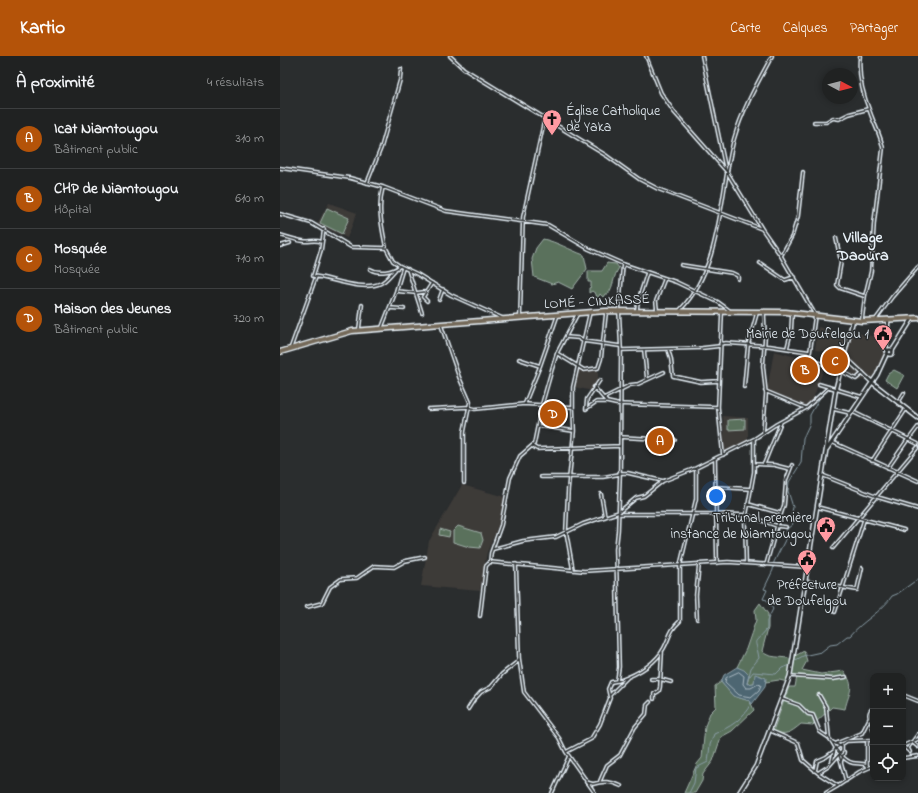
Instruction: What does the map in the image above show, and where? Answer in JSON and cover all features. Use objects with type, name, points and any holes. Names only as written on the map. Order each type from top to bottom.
[{"type":"highway","name":"LOMÉ - CINKASSÉ","points":[[280,352],[333,335],[382,327],[619,310],[792,312],[862,321],[888,321],[918,318]]},
{"type":"main road","points":[[827,449],[873,383],[889,352],[912,319]]},
{"type":"main road","points":[[739,793],[756,766],[771,731],[790,676],[806,567],[827,449],[836,388],[844,362],[853,320]]},
{"type":"main road","points":[[888,321],[886,349],[889,352]]},
{"type":"main road","points":[[845,357],[873,383],[918,418]]},
{"type":"street","points":[[450,56],[464,69],[545,117],[607,156],[639,179],[675,197],[762,229]]},
{"type":"street","points":[[646,56],[661,93],[674,112],[727,172],[794,277],[815,315],[809,352],[810,361],[835,366],[844,362]]},
{"type":"street","points":[[702,56],[727,172]]},
{"type":"street","points":[[680,310],[694,291],[710,258],[734,137],[748,104],[772,56]]},
{"type":"street","points":[[860,56],[861,79],[868,109],[880,137],[882,148],[874,223],[871,271],[865,296],[862,321]]},
{"type":"street","points":[[367,183],[381,148],[400,80],[401,69]]},
{"type":"street","points":[[814,122],[826,122],[833,118],[839,119],[849,114],[868,109]]},
{"type":"street","points":[[520,318],[521,243],[523,221],[545,117]]},
{"type":"street","points":[[280,168],[321,172],[383,187],[446,211],[548,225],[589,249],[623,264],[665,278],[718,302],[731,311]]},
{"type":"street","points":[[781,256],[792,236],[798,216],[803,172]]},
{"type":"street","points":[[383,187],[379,211],[386,248],[393,262],[443,289],[504,318]]},
{"type":"street","points":[[280,214],[298,218],[324,229],[351,247],[386,248]]},
{"type":"street","points":[[316,277],[313,276],[324,229]]},
{"type":"street","points":[[280,235],[298,240],[308,241],[313,239],[322,242]]},
{"type":"street","points":[[836,238],[841,262],[838,287],[865,296]]},
{"type":"street","points":[[280,246],[290,243]]},
{"type":"street","points":[[760,263],[785,280],[794,277]]},
{"type":"street","points":[[610,695],[608,689],[611,682],[617,681],[619,667],[619,618],[616,588],[616,549],[619,513],[620,446],[621,350],[619,310],[623,264]]},
{"type":"street","points":[[681,265],[735,274],[738,279]]},
{"type":"street","points":[[316,277],[326,278],[334,282],[344,284],[368,286],[381,283],[400,266]]},
{"type":"street","points":[[876,321],[877,316],[887,303],[918,267]]},
{"type":"street","points":[[382,327],[403,268]]},
{"type":"street","points":[[370,269],[375,272],[395,270]]},
{"type":"street","points":[[408,269],[422,313]]},
{"type":"street","points":[[637,310],[638,301],[647,272]]},
{"type":"street","points":[[291,349],[316,277]]},
{"type":"street","points":[[657,310],[656,301],[665,278]]},
{"type":"street","points":[[427,300],[423,297],[424,292],[432,283]]},
{"type":"street","points":[[439,300],[443,289]]},
{"type":"street","points":[[396,291],[416,293],[424,292]]},
{"type":"street","points":[[359,330],[362,305]]},
{"type":"street","points":[[390,308],[404,309]]},
{"type":"street","points":[[558,353],[584,370],[598,368],[606,311]]},
{"type":"street","points":[[573,570],[566,531],[569,477],[574,431],[573,387],[577,366],[585,341],[590,312]]},
{"type":"street","points":[[722,312],[718,407],[723,456]]},
{"type":"street","points":[[744,387],[748,345],[758,312]]},
{"type":"street","points":[[763,433],[765,391],[763,366],[764,312]]},
{"type":"street","points":[[787,348],[791,332],[792,312]]},
{"type":"street","points":[[480,616],[486,566],[490,562],[501,525],[510,478],[520,456],[532,446],[538,426],[542,404],[558,353],[578,313]]},
{"type":"street","points":[[524,404],[540,366],[558,315]]},
{"type":"street","points":[[440,323],[459,377],[469,400],[469,408],[464,432],[464,483]]},
{"type":"street","points":[[566,336],[585,341],[620,346]]},
{"type":"street","points":[[621,350],[748,345],[787,348],[809,352]]},
{"type":"street","points":[[668,349],[673,376],[701,382],[718,381]]},
{"type":"street","points":[[644,350],[647,380]]},
{"type":"street","points":[[519,359],[540,366]]},
{"type":"street","points":[[841,371],[856,379],[863,373]]},
{"type":"street","points":[[604,398],[630,385],[647,380],[664,372]]},
{"type":"street","points":[[600,380],[587,399],[586,409],[600,401],[620,404],[718,407]]},
{"type":"street","points":[[819,384],[862,397]]},
{"type":"street","points":[[619,513],[636,498],[644,496],[663,481],[723,456],[806,408],[829,386]]},
{"type":"street","points":[[594,387],[607,402]]},
{"type":"street","points":[[765,391],[806,408]]},
{"type":"street","points":[[898,403],[904,393]]},
{"type":"street","points":[[428,409],[524,404],[573,407]]},
{"type":"street","points":[[833,409],[852,412],[918,444]]},
{"type":"street","points":[[872,461],[906,409]]},
{"type":"street","points":[[764,464],[781,422]]},
{"type":"street","points":[[538,426],[574,431]]},
{"type":"street","points":[[888,468],[918,427]]},
{"type":"street","points":[[620,437],[675,440]]},
{"type":"street","points":[[746,563],[746,515],[754,464],[754,439]]},
{"type":"street","points":[[832,442],[918,481]]},
{"type":"street","points":[[532,446],[537,449],[572,449],[620,446]]},
{"type":"street","points":[[833,548],[918,447]]},
{"type":"street","points":[[715,459],[717,564]]},
{"type":"street","points":[[754,464],[764,464],[790,469]]},
{"type":"street","points":[[766,564],[780,513],[784,505],[786,480],[792,465]]},
{"type":"street","points":[[654,699],[654,694],[659,691],[662,652],[672,628],[680,621],[680,566],[696,499],[696,468]]},
{"type":"street","points":[[541,477],[603,477],[628,473],[663,481]]},
{"type":"street","points":[[822,475],[877,497],[918,509]]},
{"type":"street","points":[[716,487],[751,489]]},
{"type":"street","points":[[601,494],[605,517]]},
{"type":"street","points":[[748,504],[780,513]]},
{"type":"street","points":[[817,507],[904,530]]},
{"type":"street","points":[[493,549],[523,541],[556,536],[566,531],[619,513],[746,515],[777,526],[786,527]]},
{"type":"street","points":[[835,612],[864,520]]},
{"type":"street","points":[[307,607],[322,603],[330,587],[341,579],[357,578],[374,566],[394,567],[405,561],[425,558]]},
{"type":"street","points":[[490,562],[584,571],[746,563],[806,567]]},
{"type":"street","points":[[516,564],[519,658],[524,692],[559,738],[566,752],[595,793]]},
{"type":"street","points":[[697,619],[696,595],[699,565]]},
{"type":"street","points":[[804,581],[857,590],[862,568]]},
{"type":"street","points":[[618,681],[645,668],[662,652]]},
{"type":"street","points":[[468,709],[473,701],[482,692],[491,687],[497,679],[518,662],[519,658]]},
{"type":"street","points":[[566,752],[591,739],[600,724],[610,695],[629,676]]},
{"type":"street","points":[[790,676],[833,679],[846,677]]},
{"type":"street","points":[[651,679],[660,679],[672,682]]},
{"type":"street","points":[[819,696],[826,707],[829,738]]},
{"type":"street","points":[[906,696],[918,701]]},
{"type":"street","points":[[782,699],[799,705],[808,714],[813,715],[820,732],[829,738],[840,754],[852,763],[858,762],[866,765],[868,768],[826,793]]},
{"type":"street","points":[[586,782],[594,784],[600,781],[607,765],[620,754],[635,727],[646,714],[647,705],[650,702]]},
{"type":"street","points":[[837,743],[862,733],[869,719],[869,712],[872,709]]},
{"type":"street","points":[[771,731],[800,745],[801,757],[815,771],[838,786]]},
{"type":"street","points":[[906,749],[910,752],[908,748],[918,734]]},
{"type":"street","points":[[905,745],[918,739]]},
{"type":"street","points":[[832,761],[835,748],[846,741],[870,740]]},
{"type":"street","points":[[866,765],[867,741]]},
{"type":"street","points":[[912,741],[918,747]]},
{"type":"street","points":[[832,742],[841,745]]},
{"type":"street","points":[[841,745],[841,762],[846,781]]},
{"type":"street","points":[[815,771],[818,761],[826,758],[834,751]]},
{"type":"street","points":[[841,762],[844,752]]},
{"type":"street","points":[[818,773],[840,754]]},
{"type":"street","points":[[552,793],[569,756]]},
{"type":"street","points":[[906,758],[918,756]]},
{"type":"street","points":[[600,781],[621,786]]},
{"type":"shaded area","points":[[329,203],[357,213],[347,238],[317,224]]},
{"type":"shaded area","points":[[818,327],[849,334],[845,354],[815,350]]},
{"type":"shaded area","points":[[852,332],[886,339],[886,350],[881,367],[873,381],[869,379],[858,381],[843,372]]},
{"type":"shaded area","points":[[774,351],[825,365],[812,402],[806,406],[767,390]]},
{"type":"shaded area","points":[[579,365],[586,368],[598,369],[598,390],[593,391],[574,387]]},
{"type":"shaded area","points":[[723,416],[748,418],[748,442],[724,453]]},
{"type":"shaded area","points":[[462,485],[505,497],[501,520],[487,552],[480,591],[421,586],[429,541]]},
{"type":"green space","points":[[327,208],[349,218],[342,234],[320,223]]},
{"type":"green space","points":[[543,239],[584,255],[587,269],[572,289],[558,282],[552,284],[534,277],[532,259],[536,248]]},
{"type":"green space","points":[[607,263],[616,264],[619,268],[608,294],[605,294],[603,297],[600,294],[597,299],[596,294],[592,291],[589,293],[591,282],[588,282],[588,271],[602,271]]},
{"type":"green space","points":[[894,370],[904,375],[897,388],[885,380],[888,374]]},
{"type":"green space","points":[[745,419],[745,429],[728,430],[728,420]]},
{"type":"green space","points":[[458,526],[481,533],[483,540],[480,548],[469,547],[453,542],[453,531]]},
{"type":"green space","points":[[440,529],[450,532],[449,537],[439,535]]},
{"type":"green space","points":[[760,603],[768,614],[768,628],[762,651],[768,655],[792,659],[788,682],[779,680],[766,682],[765,678],[759,675],[755,679],[754,683],[747,684],[749,675],[737,667],[746,649],[756,620],[755,610]]},
{"type":"green space","points":[[804,651],[807,661],[802,670],[821,674],[844,671],[851,686],[845,709],[832,707],[813,725],[801,724],[788,733],[773,731],[789,687],[795,687],[797,676],[792,674],[795,656]]},
{"type":"green space","points":[[721,682],[733,696],[750,701],[754,710],[732,731],[721,737],[713,761],[703,774],[702,781],[695,793],[684,793],[697,764],[702,758],[705,726],[710,713],[716,707],[715,686]]},
{"type":"water","points":[[737,667],[744,670],[749,675],[747,684],[754,683],[755,674],[766,678],[765,687],[752,704],[750,701],[733,696],[721,682],[724,675]]},
{"type":"waterway","points":[[747,683],[751,668],[759,658],[756,642],[767,629],[767,621],[773,609],[767,600],[763,599],[767,590],[764,589],[773,570],[774,562],[785,540],[787,529],[793,524],[791,518],[793,507],[788,491],[789,482],[801,463],[803,438],[810,423],[810,415],[819,399]]},
{"type":"waterway","points":[[750,676],[753,672],[776,674],[782,668],[794,664],[794,661],[803,656],[821,652],[830,645],[837,644],[847,636],[850,636],[883,607],[892,596],[918,579]]},
{"type":"waterway","points":[[689,793],[694,783],[696,768],[708,762],[710,745],[714,734],[736,722],[748,709],[751,703]]},
{"type":"place","name":"Église Catholique de Yaka","points":[[552,136]]},
{"type":"place","name":"Mairie de Doufelgou 1","points":[[883,351]]},
{"type":"place","name":"Mosquée","points":[[835,361]]},
{"type":"place","name":"CHP de Niamtougou","points":[[805,370]]},
{"type":"place","name":"Maison des Jeunes","points":[[553,414]]},
{"type":"place","name":"Icat Niamtougou","points":[[660,441]]},
{"type":"place","name":"Tribunal première instance de Niamtougou","points":[[826,543]]},
{"type":"place","name":"Préfecture de Doufelgou","points":[[807,576]]},
{"type":"district","name":"Village Daoura","points":[[863,247]]}]
